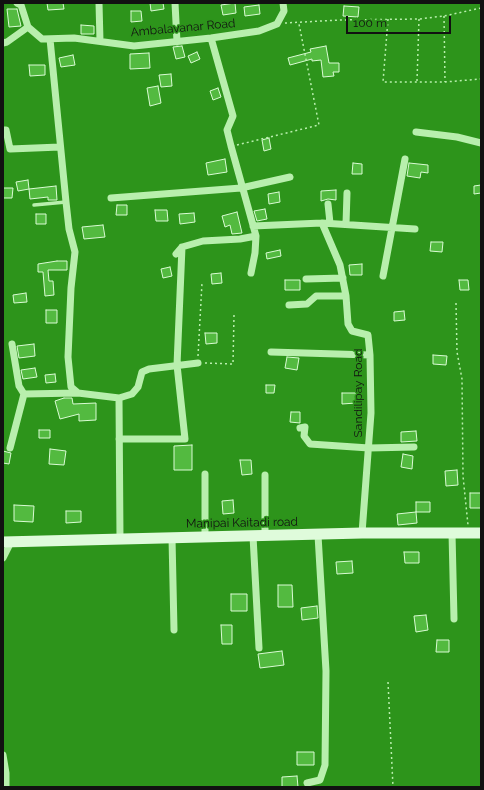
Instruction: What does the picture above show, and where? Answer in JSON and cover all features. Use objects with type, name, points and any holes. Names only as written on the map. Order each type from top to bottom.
[{"type":"main road","name":"Manipai Kaitadi road","points":[[7,542],[362,533],[481,533]]},
{"type":"street","points":[[99,3],[100,42]]},
{"type":"street","points":[[175,3],[177,42]]},
{"type":"street","points":[[277,24],[284,11],[283,3]]},
{"type":"street","points":[[3,43],[7,42],[28,27],[19,4]]},
{"type":"street","name":"Ambalavanar Road","points":[[28,27],[42,39],[74,38],[134,46],[211,38],[259,31],[277,24]]},
{"type":"street","points":[[211,38],[233,116],[227,130],[256,236],[255,253],[251,273]]},
{"type":"street","points":[[50,39],[69,229],[74,252],[68,357],[71,386],[78,393]]},
{"type":"street","points":[[3,130],[6,130],[10,149],[60,146]]},
{"type":"street","points":[[416,132],[457,137],[481,143]]},
{"type":"street","points":[[383,276],[405,159]]},
{"type":"street","points":[[111,198],[242,188],[290,177]]},
{"type":"street","points":[[346,224],[347,192]]},
{"type":"street","name":"Sandilipay Road","points":[[328,204],[326,223],[343,278],[348,324],[352,331],[368,335],[370,355],[371,413],[362,533]]},
{"type":"street","points":[[254,226],[326,223],[415,229]]},
{"type":"street","points":[[176,254],[182,246],[203,241],[240,239],[256,236]]},
{"type":"street","points":[[119,439],[185,439],[177,365],[182,246]]},
{"type":"street","points":[[306,279],[343,278]]},
{"type":"street","points":[[289,305],[307,304],[316,296],[346,296]]},
{"type":"street","points":[[10,448],[24,394],[19,386],[12,344]]},
{"type":"street","points":[[271,352],[370,355]]},
{"type":"street","points":[[24,394],[78,393],[119,398],[132,394],[138,387],[142,372],[149,369],[198,363]]},
{"type":"street","points":[[119,398],[120,539]]},
{"type":"street","points":[[300,428],[305,428],[304,436],[310,444],[369,448],[414,447]]},
{"type":"street","points":[[205,474],[205,537]]},
{"type":"street","points":[[265,475],[265,536]]},
{"type":"street","points":[[452,533],[454,619]]},
{"type":"street","points":[[307,782],[320,780],[325,765],[326,671],[318,535]]},
{"type":"street","points":[[253,536],[259,648]]},
{"type":"street","points":[[172,538],[174,630]]},
{"type":"street","points":[[3,558],[7,542]]},
{"type":"street","points":[[3,755],[6,773],[6,787]]},
{"type":"lane","points":[[34,206],[66,202]]},
{"type":"path","points":[[277,24],[340,20],[419,19],[444,16],[481,8]]},
{"type":"path","points":[[444,16],[445,82]]},
{"type":"path","points":[[388,19],[383,82],[445,82],[481,79]]},
{"type":"path","points":[[417,81],[419,19]]},
{"type":"path","points":[[231,146],[319,125],[299,23]]},
{"type":"path","points":[[202,282],[198,363],[233,364],[234,315]]},
{"type":"path","points":[[456,303],[458,352],[462,379],[463,476],[469,533]]},
{"type":"path","points":[[388,682],[393,787]]},
{"type":"building","points":[[47,3],[63,3],[64,9],[48,10]]},
{"type":"building","points":[[150,3],[163,3],[164,9],[151,11]]},
{"type":"building","points":[[235,3],[236,13],[223,15],[221,5]]},
{"type":"building","points":[[259,5],[260,14],[245,16],[244,7]]},
{"type":"building","points":[[344,6],[359,7],[358,17],[343,16]]},
{"type":"building","points":[[7,9],[17,9],[21,26],[9,27]]},
{"type":"building","points":[[131,11],[141,11],[142,21],[131,22]]},
{"type":"building","points":[[81,25],[94,26],[94,34],[81,34]]},
{"type":"building","points":[[182,46],[185,57],[176,59],[173,47]]},
{"type":"building","points":[[326,46],[329,63],[339,63],[339,72],[333,72],[334,76],[323,77],[321,60],[312,61],[312,59],[290,65],[288,58],[311,52],[310,49]]},
{"type":"building","points":[[197,52],[200,59],[191,63],[188,56]]},
{"type":"building","points":[[149,53],[150,68],[130,69],[130,54]]},
{"type":"building","points":[[73,55],[75,65],[61,67],[59,58]]},
{"type":"building","points":[[29,65],[45,65],[45,75],[30,76]]},
{"type":"building","points":[[171,74],[172,86],[161,87],[159,75]]},
{"type":"building","points":[[158,86],[161,103],[150,106],[147,88]]},
{"type":"building","points":[[218,88],[221,97],[213,100],[210,91]]},
{"type":"building","points":[[269,138],[271,149],[264,151],[262,140]]},
{"type":"building","points":[[225,159],[227,172],[208,175],[206,163]]},
{"type":"building","points":[[353,163],[362,164],[362,174],[352,174]]},
{"type":"building","points":[[409,163],[428,165],[428,173],[421,172],[420,178],[407,176]]},
{"type":"building","points":[[28,180],[29,189],[18,191],[16,182]]},
{"type":"building","points":[[481,185],[481,193],[474,194],[474,186]]},
{"type":"building","points":[[56,186],[57,200],[48,200],[48,197],[30,199],[29,189]]},
{"type":"building","points":[[3,188],[13,188],[12,198],[3,198]]},
{"type":"building","points":[[336,190],[336,200],[328,199],[321,201],[321,191]]},
{"type":"building","points":[[279,192],[280,202],[269,204],[268,194]]},
{"type":"building","points":[[117,205],[127,205],[127,215],[116,215]]},
{"type":"building","points":[[265,209],[267,219],[257,221],[254,211]]},
{"type":"building","points":[[155,210],[167,210],[168,221],[156,221]]},
{"type":"building","points":[[237,212],[242,233],[232,234],[230,225],[225,227],[222,216]]},
{"type":"building","points":[[194,213],[195,222],[180,224],[179,214]]},
{"type":"building","points":[[36,214],[46,214],[46,224],[36,224]]},
{"type":"building","points":[[103,225],[105,237],[84,239],[82,227]]},
{"type":"building","points":[[431,242],[443,242],[442,252],[430,251]]},
{"type":"building","points":[[280,250],[281,256],[267,259],[266,253]]},
{"type":"building","points":[[67,261],[67,270],[48,270],[49,281],[53,281],[54,295],[45,296],[43,272],[38,272],[38,264]]},
{"type":"building","points":[[362,264],[362,275],[350,275],[349,265]]},
{"type":"building","points":[[170,267],[172,276],[163,278],[161,269]]},
{"type":"building","points":[[221,273],[222,283],[212,284],[211,274]]},
{"type":"building","points":[[285,280],[300,280],[300,290],[285,290]]},
{"type":"building","points":[[459,280],[468,280],[469,290],[460,290]]},
{"type":"building","points":[[26,293],[27,302],[14,303],[13,295]]},
{"type":"building","points":[[46,310],[57,310],[57,323],[46,323]]},
{"type":"building","points":[[404,311],[405,320],[394,321],[394,312]]},
{"type":"building","points":[[205,333],[217,333],[217,343],[206,344]]},
{"type":"building","points":[[34,344],[35,356],[19,358],[17,346]]},
{"type":"building","points":[[433,355],[447,356],[446,365],[433,364]]},
{"type":"building","points":[[287,357],[299,358],[297,370],[285,368]]},
{"type":"building","points":[[35,368],[37,377],[23,379],[21,370]]},
{"type":"building","points":[[55,374],[56,382],[46,383],[45,375]]},
{"type":"building","points":[[266,385],[275,385],[274,393],[266,393]]},
{"type":"building","points":[[342,393],[356,393],[356,403],[342,404]]},
{"type":"building","points":[[64,398],[72,398],[73,404],[96,403],[96,420],[79,421],[79,414],[60,419],[55,401]]},
{"type":"building","points":[[291,412],[300,412],[300,423],[290,422]]},
{"type":"building","points":[[39,430],[50,430],[50,438],[39,438]]},
{"type":"building","points":[[416,431],[417,441],[401,442],[401,432]]},
{"type":"building","points":[[192,445],[192,470],[174,470],[174,446]]},
{"type":"building","points":[[50,449],[66,451],[64,465],[49,464]]},
{"type":"building","points":[[3,451],[11,453],[9,464],[3,463]]},
{"type":"building","points":[[403,454],[413,456],[412,469],[401,467]]},
{"type":"building","points":[[240,460],[251,460],[252,474],[242,475]]},
{"type":"building","points":[[457,470],[458,485],[446,486],[445,471]]},
{"type":"building","points":[[470,493],[481,493],[481,508],[470,508]]},
{"type":"building","points":[[233,500],[234,513],[223,514],[222,501]]},
{"type":"building","points":[[416,502],[430,502],[430,512],[416,512]]},
{"type":"building","points":[[14,505],[34,506],[33,522],[14,521]]},
{"type":"building","points":[[66,511],[81,511],[81,522],[66,523]]},
{"type":"building","points":[[416,512],[417,523],[398,525],[397,514]]},
{"type":"building","points":[[404,552],[419,552],[419,563],[405,563]]},
{"type":"building","points":[[352,561],[353,573],[337,574],[336,562]]},
{"type":"building","points":[[278,585],[292,585],[293,607],[278,607]]},
{"type":"building","points":[[231,594],[247,594],[247,611],[231,611]]},
{"type":"building","points":[[317,606],[318,618],[302,620],[301,608]]},
{"type":"building","points":[[426,615],[428,630],[416,632],[414,616]]},
{"type":"building","points":[[221,625],[232,625],[232,644],[222,644]]},
{"type":"building","points":[[437,640],[449,640],[449,652],[436,652]]},
{"type":"building","points":[[282,651],[284,665],[260,668],[258,654]]},
{"type":"building","points":[[297,752],[314,752],[314,765],[297,765]]},
{"type":"building","points":[[297,776],[298,787],[282,787],[282,777]]}]
